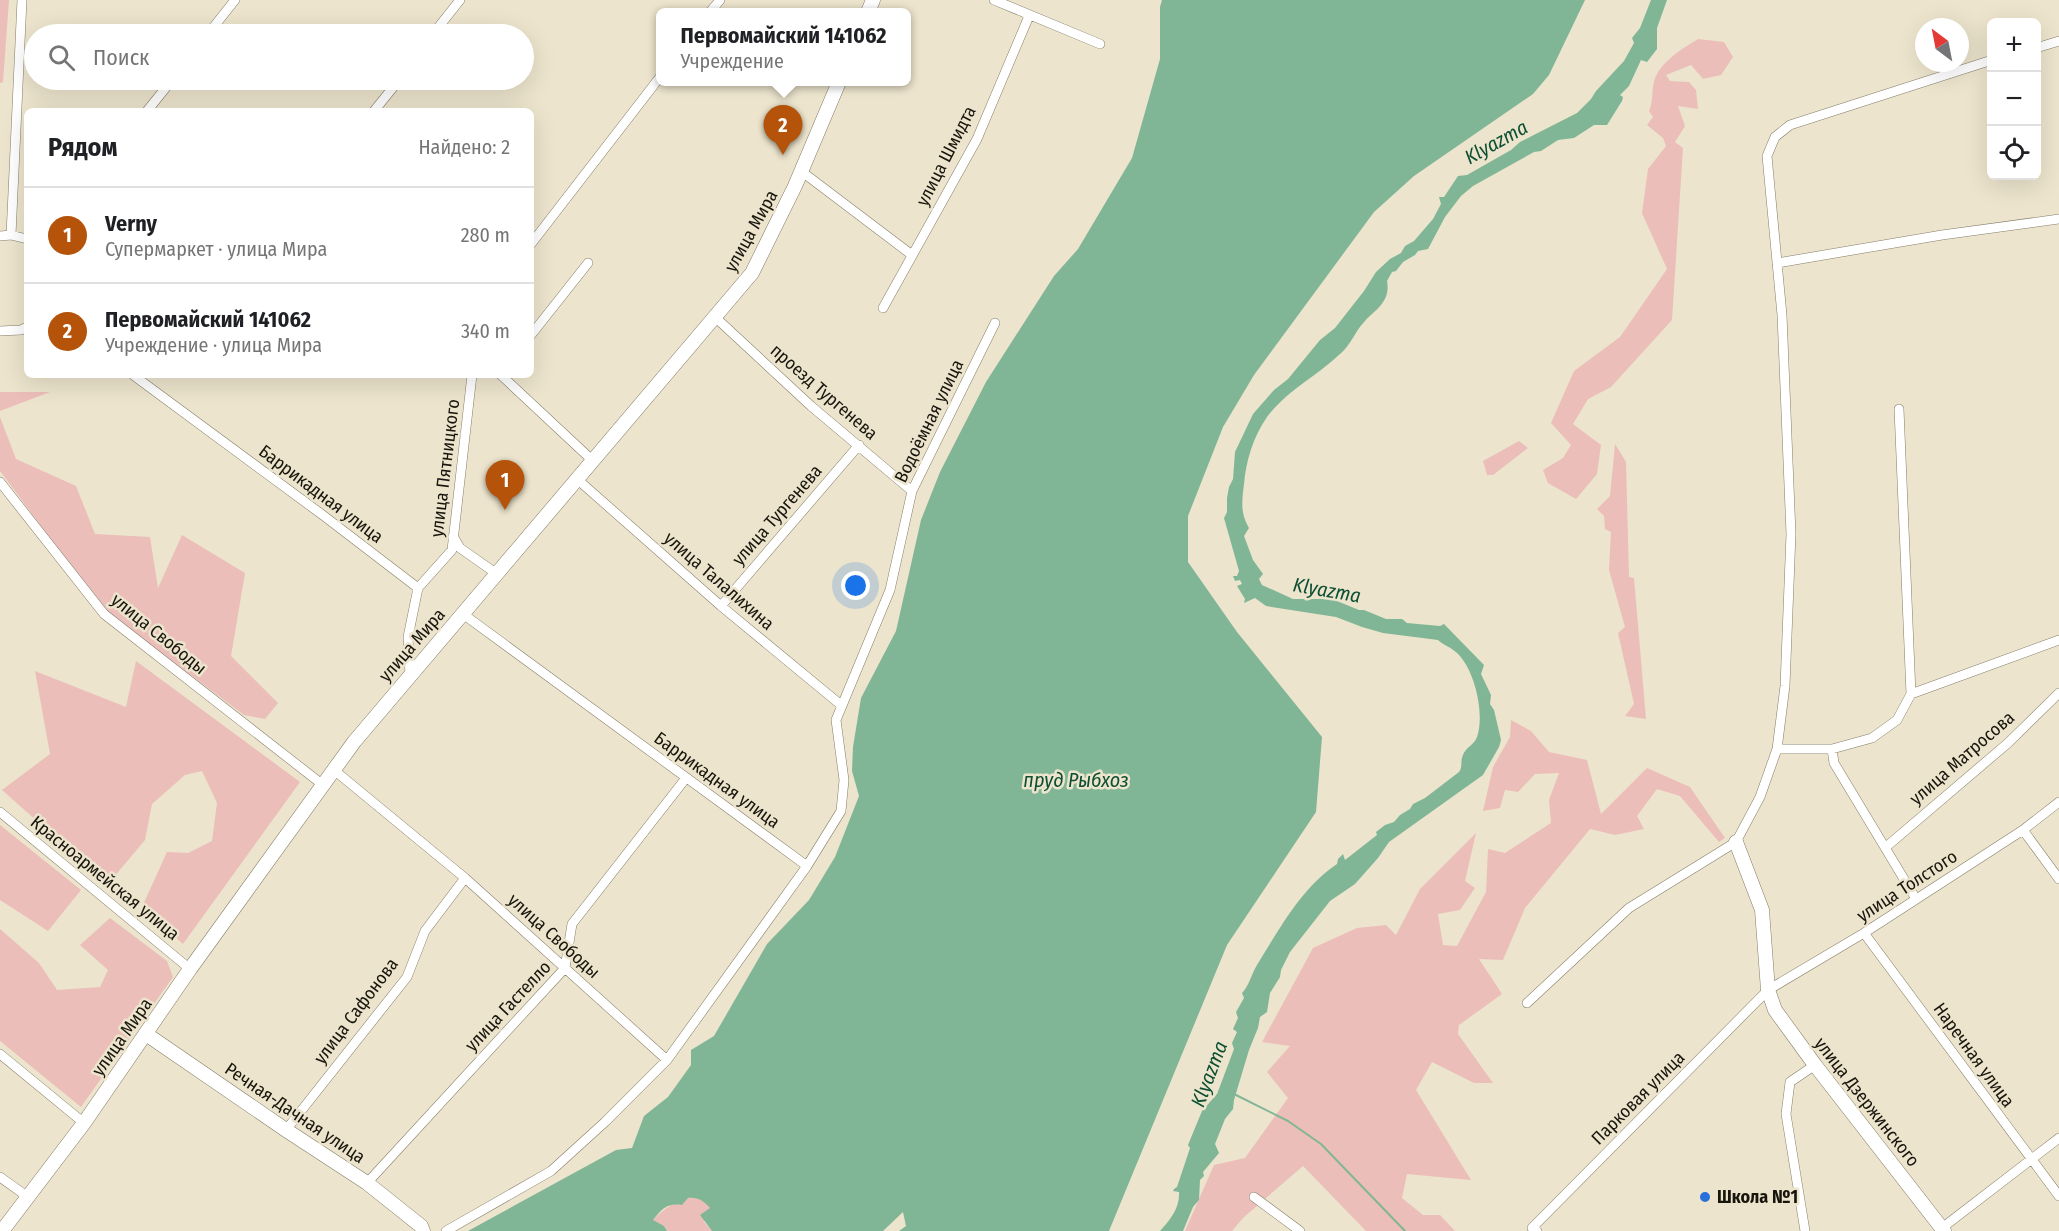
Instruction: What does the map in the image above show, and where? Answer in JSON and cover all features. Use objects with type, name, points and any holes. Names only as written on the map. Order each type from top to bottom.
[{"type":"street","points":[[11,235],[22,0]]},
{"type":"street","points":[[215,24],[235,0]]},
{"type":"street","points":[[441,24],[460,0]]},
{"type":"street","points":[[994,0],[1100,44]]},
{"type":"street","name":"улица Шмидта","points":[[883,308],[977,139],[1029,16]]},
{"type":"street","points":[[2041,47],[2059,41]]},
{"type":"street","points":[[1527,1003],[1629,908],[1736,842],[1760,797],[1777,749],[1785,686],[1791,534],[1778,263],[1767,156],[1775,137],[1790,125],[1987,62]]},
{"type":"street","points":[[534,240],[656,82]]},
{"type":"street","name":"улица Мира","points":[[2,1231],[84,1123],[190,969],[334,770],[410,675],[752,273],[801,171],[837,86]]},
{"type":"street","points":[[149,108],[164,90]]},
{"type":"street","points":[[376,108],[391,90]]},
{"type":"street","points":[[801,171],[912,255]]},
{"type":"street","points":[[1778,263],[1942,235],[2059,219]]},
{"type":"street","points":[[0,236],[11,235],[24,238]]},
{"type":"street","points":[[534,331],[588,263]]},
{"type":"street","name":"проезд Тургенева","points":[[715,317],[811,406],[912,491]]},
{"type":"street","name":"Водоёмная улица","points":[[446,1231],[550,1172],[668,1060],[807,866],[841,811],[844,780],[836,720],[890,590],[912,491],[995,323]]},
{"type":"street","points":[[0,331],[24,328]]},
{"type":"street","name":"Баррикадная улица","points":[[137,378],[418,588]]},
{"type":"street","name":"улица Пятницкого","points":[[418,588],[452,550],[472,378]]},
{"type":"street","points":[[504,378],[593,461]]},
{"type":"street","points":[[1777,749],[1832,749],[1872,738],[1897,720],[1911,694],[1899,409]]},
{"type":"street","name":"улица Тургенева","points":[[721,606],[859,445]]},
{"type":"street","name":"улица Талалихина","points":[[578,479],[721,606],[841,705]]},
{"type":"street","name":"улица Свободы","points":[[0,482],[104,614],[323,785]]},
{"type":"street","points":[[453,536],[460,548],[497,574]]},
{"type":"street","points":[[410,675],[408,637],[418,588]]},
{"type":"street","name":"Баррикадная улица","points":[[463,614],[807,866]]},
{"type":"street","points":[[1911,694],[2059,640]]},
{"type":"street","name":"улица Матросова","points":[[1886,847],[2008,743],[2059,693]]},
{"type":"street","points":[[1832,749],[1834,763],[1916,899]]},
{"type":"street","name":"улица Свободы","points":[[334,770],[465,878],[668,1060]]},
{"type":"street","name":"улица Гастелло","points":[[367,1183],[565,968],[573,924],[686,778]]},
{"type":"street","name":"улица Толстого","points":[[1768,990],[1864,933],[2057,806]]},
{"type":"street","name":"Красноармейская улица","points":[[0,812],[190,969]]},
{"type":"street","points":[[2023,830],[2059,879]]},
{"type":"street","name":"улица Дзержинского","points":[[1736,842],[1762,910],[1768,990],[1774,1010],[1943,1230]]},
{"type":"street","name":"улица Сафонова","points":[[286,1130],[406,976],[425,931],[465,878]]},
{"type":"street","name":"Наречная улица","points":[[1864,933],[2059,1196]]},
{"type":"street","name":"Парковая улица","points":[[1534,1230],[1768,990]]},
{"type":"street","name":"Речная-Дачная улица","points":[[146,1034],[367,1183],[422,1228]]},
{"type":"street","points":[[0,1054],[84,1123]]},
{"type":"street","points":[[1805,1231],[1786,1114],[1790,1082],[1815,1065]]},
{"type":"street","points":[[1943,1230],[2059,1138]]},
{"type":"street","points":[[0,1177],[28,1197]]},
{"type":"street","points":[[1254,1197],[1300,1231]]},
{"type":"shaded area","points":[[0,0],[9,0],[3,82],[0,83]]},
{"type":"shaded area","points":[[1698,39],[1724,42],[1733,57],[1721,75],[1703,79],[1691,65],[1666,75],[1670,81],[1689,82],[1696,90],[1698,109],[1678,106],[1685,126],[1675,142],[1683,148],[1672,320],[1611,387],[1588,399],[1573,424],[1601,445],[1597,474],[1576,499],[1548,483],[1543,470],[1563,458],[1571,445],[1551,423],[1574,371],[1620,337],[1667,269],[1642,213],[1648,169],[1666,146],[1663,138],[1647,125],[1653,117],[1649,111],[1658,72],[1673,56]]},
{"type":"shaded area","points":[[0,392],[50,392],[0,411]]},
{"type":"shaded area","points":[[0,417],[16,459],[76,486],[95,534],[150,537],[158,588],[182,535],[245,573],[231,656],[278,703],[265,719],[244,715],[103,609],[0,471]]},
{"type":"shaded area","points":[[1519,441],[1528,448],[1493,475],[1487,475],[1483,461]]},
{"type":"shaded area","points":[[1615,444],[1626,462],[1629,577],[1634,578],[1646,719],[1625,716],[1634,704],[1618,633],[1625,627],[1609,570],[1611,532],[1605,529],[1604,516],[1597,509],[1610,496]]},
{"type":"shaded area","points":[[136,661],[300,782],[183,944],[142,907],[167,852],[188,853],[212,841],[217,803],[202,771],[185,775],[152,804],[145,840],[108,884],[2,790],[50,754],[35,671],[126,707]]},
{"type":"shaded area","points":[[1511,720],[1531,731],[1549,752],[1587,760],[1601,814],[1647,768],[1690,787],[1725,838],[1719,842],[1680,796],[1657,789],[1637,816],[1644,829],[1615,835],[1590,829],[1525,908],[1503,960],[1479,959],[1502,994],[1459,1025],[1458,1034],[1493,1083],[1474,1083],[1432,1062],[1416,1090],[1471,1180],[1407,1174],[1402,1198],[1423,1215],[1440,1215],[1455,1231],[1366,1231],[1303,1166],[1243,1218],[1232,1231],[1185,1231],[1214,1165],[1245,1158],[1288,1098],[1267,1072],[1290,1046],[1262,1042],[1313,948],[1357,928],[1386,925],[1396,935],[1420,889],[1476,833],[1465,881],[1475,888],[1460,910],[1438,914],[1443,945],[1457,946],[1486,892],[1488,849],[1505,853],[1551,823],[1549,800],[1559,773],[1535,774],[1518,792],[1505,790],[1500,808],[1483,811],[1493,767],[1510,737]]},
{"type":"shaded area","points":[[0,825],[81,890],[48,931],[0,900]]},
{"type":"shaded area","points":[[110,918],[167,961],[173,977],[81,1107],[0,1041],[0,929],[39,963],[57,990],[100,987],[108,970],[80,945]]},
{"type":"shaded area","points":[[696,1197],[711,1209],[704,1222],[712,1231],[667,1231],[664,1226],[652,1221],[672,1204]]},
{"type":"water","name":"пруд Рыбхоз","points":[[1162,0],[1585,0],[1549,75],[1533,94],[1414,176],[1374,212],[1254,375],[1223,427],[1188,516],[1188,562],[1237,632],[1322,737],[1316,812],[1227,945],[1109,1231],[899,1231],[906,1226],[903,1212],[883,1231],[712,1231],[700,1215],[710,1208],[700,1200],[688,1198],[682,1205],[665,1208],[653,1220],[664,1226],[667,1231],[468,1231],[616,1150],[632,1148],[644,1116],[668,1097],[691,1065],[691,1050],[714,1036],[767,944],[809,900],[835,857],[859,796],[852,771],[853,747],[861,698],[896,631],[921,520],[940,472],[986,382],[1054,276],[1078,249],[1132,158],[1160,59]]},
{"type":"water","points":[[1651,0],[1667,0],[1657,28],[1657,49],[1647,62],[1641,60],[1629,86],[1620,95],[1623,97],[1622,101],[1607,125],[1594,125],[1574,138],[1558,140],[1473,186],[1461,196],[1445,217],[1428,249],[1418,251],[1392,272],[1387,281],[1387,295],[1384,300],[1344,350],[1292,391],[1275,408],[1267,417],[1254,441],[1246,467],[1242,507],[1249,528],[1244,536],[1253,560],[1263,574],[1259,579],[1262,585],[1293,599],[1332,599],[1386,619],[1402,619],[1407,623],[1440,626],[1444,624],[1484,665],[1481,674],[1491,695],[1490,704],[1494,710],[1501,740],[1483,775],[1389,842],[1355,884],[1330,901],[1290,952],[1280,977],[1270,993],[1267,1012],[1260,1017],[1233,1109],[1225,1119],[1215,1144],[1219,1153],[1203,1172],[1204,1176],[1200,1180],[1199,1200],[1193,1207],[1183,1231],[1160,1231],[1171,1218],[1178,1203],[1179,1192],[1173,1191],[1177,1187],[1190,1148],[1188,1145],[1202,1111],[1217,1094],[1234,1049],[1232,1043],[1237,1032],[1233,1029],[1238,1018],[1236,1012],[1244,998],[1242,993],[1282,924],[1312,885],[1337,864],[1343,854],[1345,860],[1377,835],[1376,832],[1385,825],[1394,822],[1413,804],[1425,798],[1459,772],[1464,753],[1476,739],[1480,717],[1477,693],[1469,670],[1457,653],[1438,640],[1383,633],[1336,617],[1266,606],[1255,598],[1244,603],[1245,599],[1237,586],[1242,584],[1240,580],[1235,581],[1233,576],[1237,576],[1239,571],[1224,518],[1227,512],[1229,487],[1233,479],[1235,452],[1253,414],[1274,390],[1288,379],[1320,340],[1335,328],[1376,272],[1390,259],[1401,253],[1405,246],[1414,241],[1433,219],[1441,204],[1439,197],[1444,197],[1458,176],[1467,175],[1511,150],[1520,142],[1577,113],[1591,99],[1624,61],[1634,43],[1632,38],[1640,28]]},
{"type":"waterway","points":[[1234,1094],[1288,1121],[1321,1144],[1405,1231]]},
{"type":"place","name":"Первомайский 141062","points":[[783,155]]},
{"type":"place","name":"Verny","points":[[505,510]]},
{"type":"place","name":"Школа №1","points":[[1705,1197]]},
{"type":"water label","name":"Klyazma","points":[[1496,142]]},
{"type":"water label","name":"Klyazma","points":[[1327,590]]},
{"type":"water label","name":"Klyazma","points":[[1209,1074]]}]
